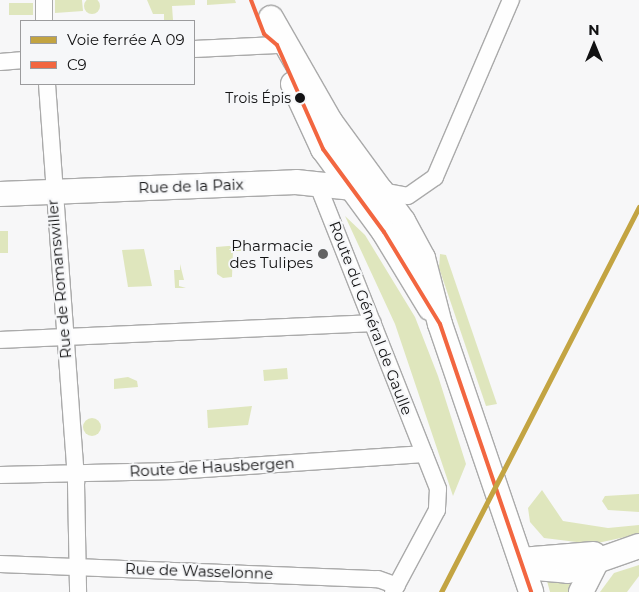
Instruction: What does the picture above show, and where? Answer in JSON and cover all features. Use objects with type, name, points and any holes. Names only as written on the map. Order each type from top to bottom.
[{"type":"main road","points":[[267,9],[330,121],[382,191],[423,258],[440,324],[521,560],[530,592]]},
{"type":"main road","points":[[267,9],[277,45],[323,149],[384,232],[440,324]]},
{"type":"main road","name":"Rue de la Paix","points":[[0,194],[317,183],[382,191]]},
{"type":"main road","points":[[521,560],[632,548]]},
{"type":"main road","points":[[521,560],[554,571],[595,564],[632,548]]},
{"type":"main road","points":[[581,592],[595,564]]},
{"type":"street","points":[[44,0],[44,20]]},
{"type":"street","points":[[382,191],[408,196],[435,177],[511,0]]},
{"type":"street","points":[[195,49],[277,45]]},
{"type":"street","points":[[0,62],[20,60]]},
{"type":"street","name":"Rue de Romanswiller","points":[[47,85],[52,192],[74,474],[78,592]]},
{"type":"street","name":"Route du Général de Gaulle","points":[[317,183],[438,488],[437,510],[395,589]]},
{"type":"street","points":[[0,340],[372,323]]},
{"type":"street","name":"Route de Hausbergen","points":[[0,474],[74,474],[424,454]]},
{"type":"street","name":"Rue de Wasselonne","points":[[0,564],[378,579],[395,589]]},
{"type":"green space","points":[[95,-1],[99,3],[98,12],[92,14],[86,12],[84,6],[86,0]]},
{"type":"green space","points":[[55,0],[82,0],[83,11],[55,13]]},
{"type":"green space","points":[[147,0],[195,0],[195,5],[172,6],[173,20],[164,20],[164,14],[153,14]]},
{"type":"green space","points":[[207,0],[235,0],[236,3],[207,5]]},
{"type":"green space","points":[[9,3],[33,3],[33,15],[9,15]]},
{"type":"green space","points":[[345,216],[365,235],[415,317],[438,376],[466,464],[453,496],[395,324]]},
{"type":"green space","points":[[0,231],[8,231],[8,253],[0,253]]},
{"type":"green space","points":[[240,245],[241,251],[233,251],[232,277],[223,278],[217,274],[216,247]]},
{"type":"green space","points":[[144,249],[152,286],[128,287],[122,250]]},
{"type":"green space","points":[[440,254],[446,255],[497,404],[486,406],[439,268]]},
{"type":"green space","points":[[180,264],[184,280],[179,280],[179,286],[186,288],[175,288],[174,270],[180,270]]},
{"type":"green space","points":[[287,368],[288,379],[264,381],[263,370]]},
{"type":"green space","points":[[128,377],[137,381],[138,387],[114,389],[114,379]]},
{"type":"green space","points":[[252,406],[248,425],[208,428],[207,410]]},
{"type":"green space","points":[[92,418],[100,423],[101,427],[96,435],[92,436],[84,431],[83,427],[88,419]]},
{"type":"green space","points":[[542,490],[563,521],[608,528],[639,525],[639,534],[593,544],[544,538],[530,522],[528,508]]},
{"type":"green space","points":[[639,494],[639,512],[608,510],[602,501],[605,496]]},
{"type":"green space","points":[[639,565],[639,576],[627,592],[600,592],[614,573]]},
{"type":"green space","points":[[581,573],[574,592],[550,592],[546,577]]},
{"type":"transit line","name":"C9","points":[[251,0],[264,34],[277,45],[323,149],[384,232],[440,324],[531,592]]},
{"type":"transit line","points":[[441,592],[639,207]]},
{"type":"place","name":"Trois Épis","points":[[300,98]]},
{"type":"place","name":"Pharmacie des Tulipes","points":[[323,254]]}]
